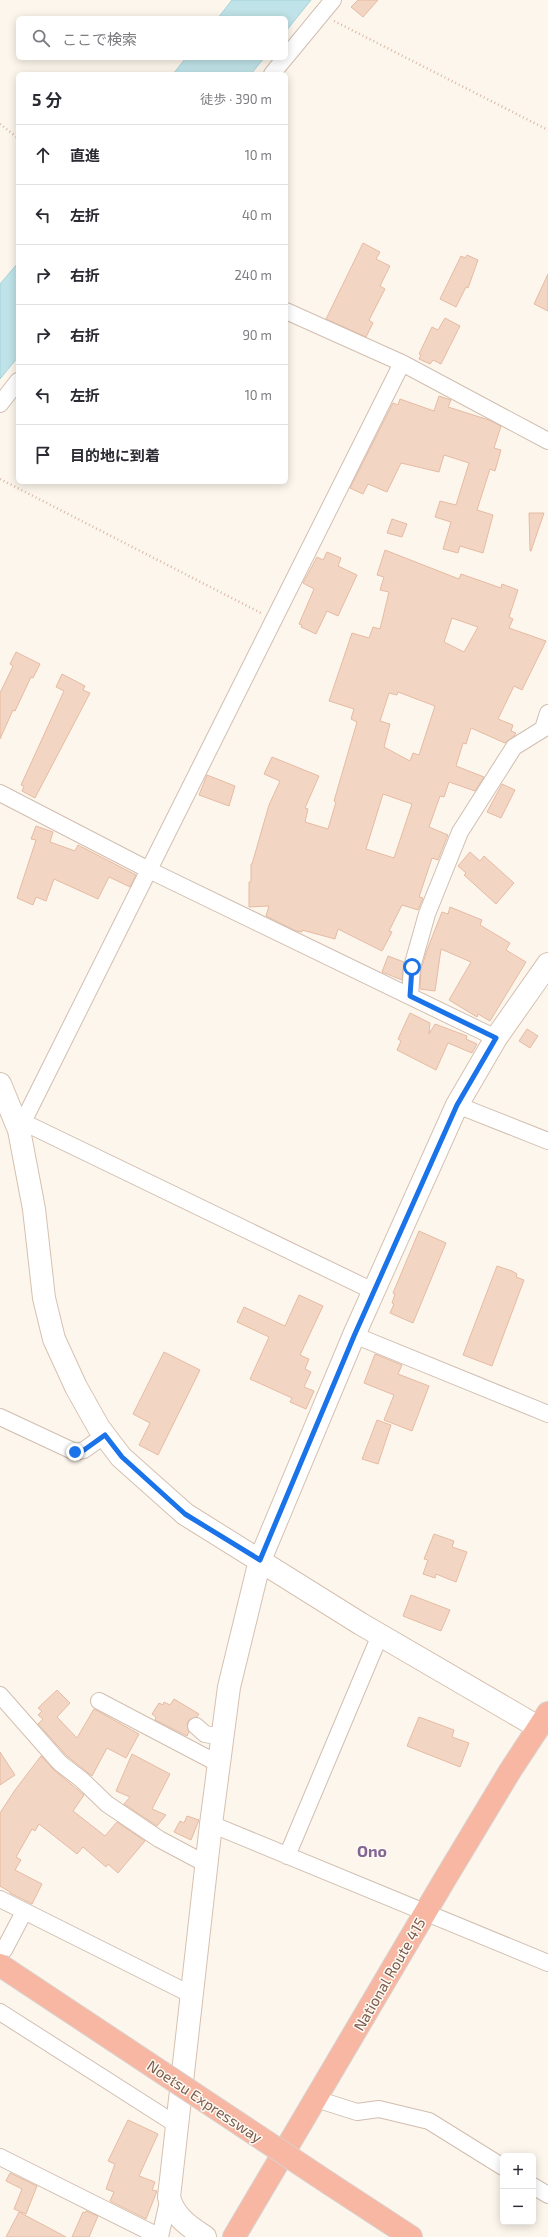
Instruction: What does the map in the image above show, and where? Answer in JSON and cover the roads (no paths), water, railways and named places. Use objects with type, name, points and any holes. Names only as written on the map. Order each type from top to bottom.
[{"type":"highway","name":"National Route 415","points":[[234,2237],[424,1913],[545,1725]]},
{"type":"highway","name":"Noetsu Expressway","points":[[2,1957],[326,2188],[388,2237]]},
{"type":"highway","name":"Noetsu Expressway","points":[[0,1980],[326,2188],[411,2237]]},
{"type":"street","points":[[288,55],[333,0]]},
{"type":"street","points":[[274,72],[284,60]]},
{"type":"street","points":[[288,312],[402,363],[548,441]]},
{"type":"street","points":[[21,1126],[402,363]]},
{"type":"street","points":[[0,404],[16,384]]},
{"type":"street","points":[[410,996],[412,967],[427,914],[460,832],[514,747],[545,730],[548,713]]},
{"type":"street","points":[[0,793],[149,870],[496,1038]]},
{"type":"street","points":[[0,2157],[160,2237],[169,2197],[206,1864],[229,1687],[260,1560],[373,1291],[457,1105],[496,1038],[548,964]]},
{"type":"street","points":[[0,1084],[21,1126],[34,1209],[44,1298],[54,1339],[76,1387],[105,1435],[122,1457],[185,1514],[380,1635],[545,1725]]},
{"type":"street","points":[[457,1105],[548,1141]]},
{"type":"street","points":[[21,1126],[373,1291]]},
{"type":"street","points":[[354,1336],[548,1414]]},
{"type":"street","points":[[0,1417],[75,1452],[84,1450],[105,1435]]},
{"type":"street","points":[[287,1856],[380,1635]]},
{"type":"street","points":[[0,1695],[60,1763],[82,1780],[107,1804],[159,1839],[206,1864]]},
{"type":"street","points":[[99,1701],[219,1764]]},
{"type":"street","points":[[196,1726],[205,1734],[222,1737]]},
{"type":"street","points":[[211,1824],[548,1963]]},
{"type":"street","points":[[0,1899],[192,1995]]},
{"type":"street","points":[[2,1957],[24,1912]]},
{"type":"street","points":[[0,2012],[177,2125]]},
{"type":"street","points":[[316,2099],[357,2112],[379,2109],[430,2121],[500,2165]]},
{"type":"street","points":[[536,2188],[548,2195]]},
{"type":"street","points":[[169,2197],[172,2209],[188,2225],[204,2237]]},
{"type":"water","points":[[232,0],[311,0],[288,29],[288,16],[220,16]]},
{"type":"water","points":[[184,60],[262,60],[253,72],[175,72]]},
{"type":"water","points":[[16,265],[16,359],[0,379],[0,284]]},
{"type":"district","name":"Ono","points":[[372,1850]]}]
